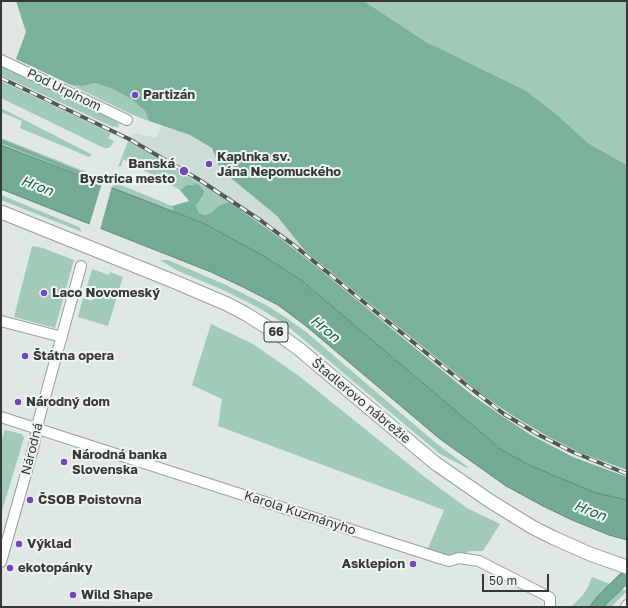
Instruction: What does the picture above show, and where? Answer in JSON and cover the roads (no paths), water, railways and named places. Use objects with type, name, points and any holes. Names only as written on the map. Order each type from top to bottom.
[{"type":"main road","name":"Štadlerovo nábrežie","points":[[1,212],[206,294],[252,317],[299,349],[435,463],[484,498],[532,527],[554,538],[590,554],[627,567]]},
{"type":"street","name":"Pod Urpínom","points":[[1,60],[127,120]]},
{"type":"street","name":"Národná","points":[[1,562],[81,266]]},
{"type":"street","points":[[1,321],[62,337]]},
{"type":"street","name":"Karola Kuzmányho","points":[[1,417],[409,549],[449,561],[459,558],[479,562],[547,596],[550,598],[550,607]]},
{"type":"water","name":"Hron","points":[[1,145],[203,223],[262,255],[301,280],[502,450],[529,465],[596,493],[627,500],[627,540],[609,535],[572,520],[506,486],[440,439],[306,326],[278,305],[211,272],[1,189]]},
{"type":"water","points":[[627,567],[627,584],[603,607],[589,607],[597,597]]},
{"type":"railway","points":[[1,78],[129,139],[198,179],[260,220],[295,246],[451,373],[504,414],[539,435],[573,452],[627,474]]},
{"type":"place","name":"Partizán","points":[[135,95]]},
{"type":"place","name":"Kaplnka sv. Jána Nepomuckého","points":[[209,164]]},
{"type":"place","name":"Banská Bystrica mesto","points":[[184,171]]},
{"type":"place","name":"Laco Novomeský","points":[[44,293]]},
{"type":"place","name":"Štátna opera","points":[[25,356]]},
{"type":"place","name":"Národný dom","points":[[18,402]]},
{"type":"place","name":"Národná banka Slovenska","points":[[64,462]]},
{"type":"place","name":"ČSOB Poistovna","points":[[30,500]]},
{"type":"place","name":"Výklad","points":[[19,544]]},
{"type":"place","name":"Asklepion","points":[[413,564]]},
{"type":"place","name":"ekotopánky","points":[[10,568]]},
{"type":"place","name":"Wild Shape","points":[[73,595]]}]
